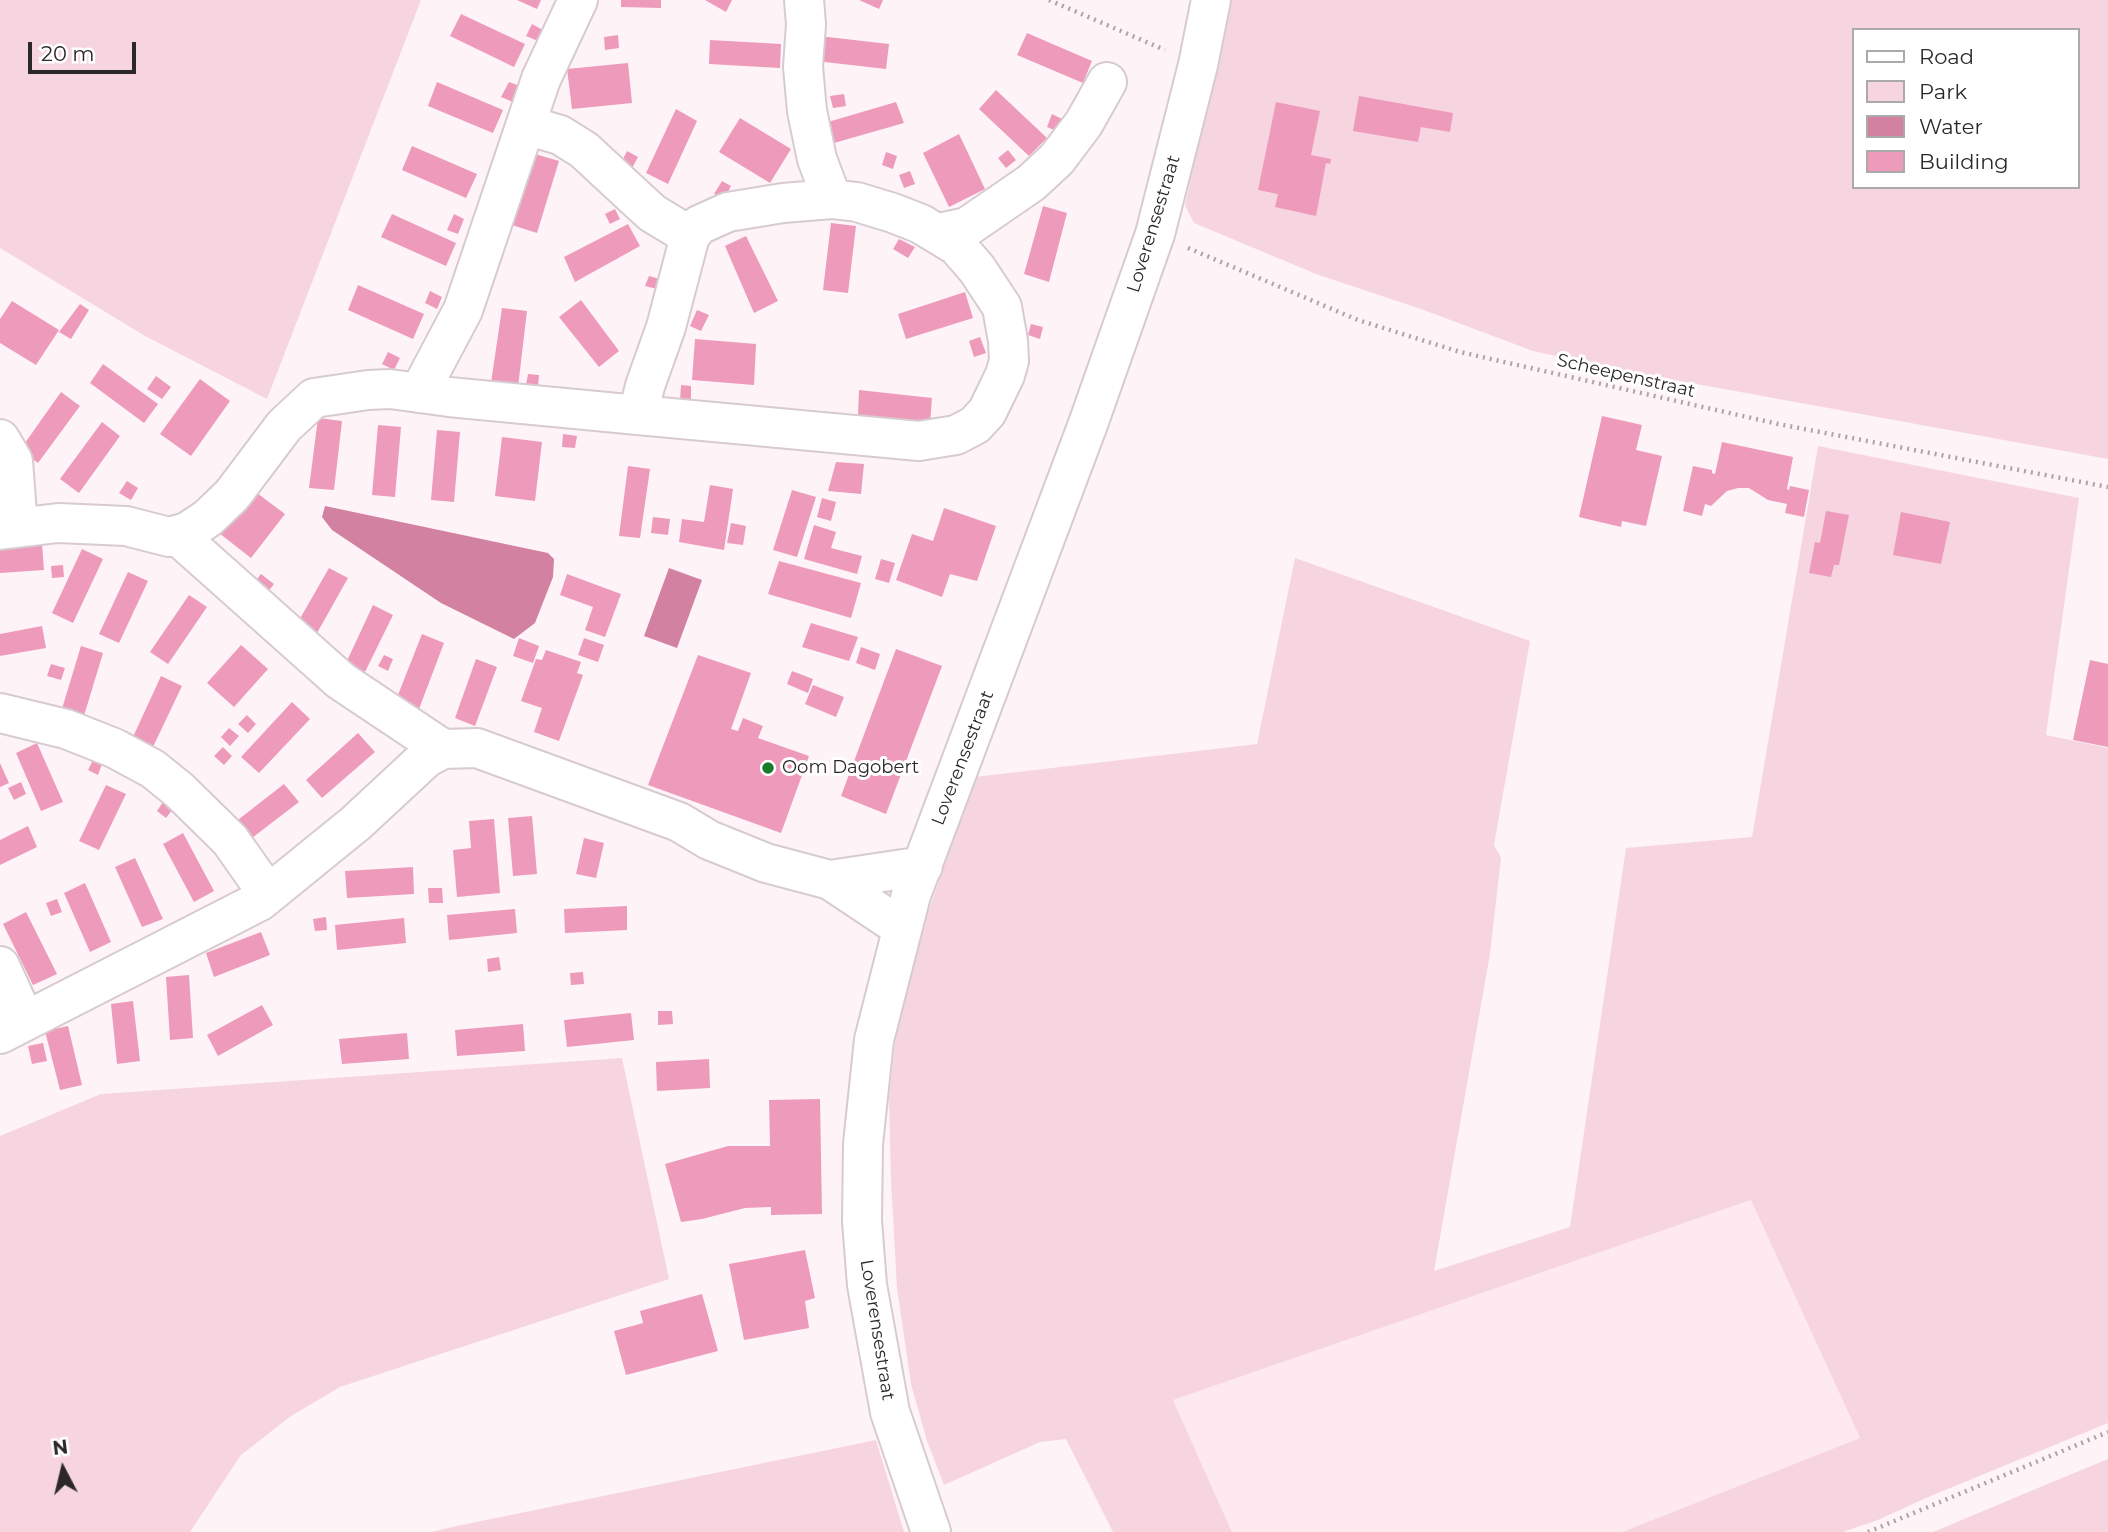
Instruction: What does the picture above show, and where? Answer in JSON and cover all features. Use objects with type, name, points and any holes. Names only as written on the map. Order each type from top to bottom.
[{"type":"street","points":[[419,393],[463,310],[541,79],[578,0]]},
{"type":"street","points":[[804,0],[806,24],[803,67],[809,128],[822,175],[832,199]]},
{"type":"street","name":"Loverensestraat","points":[[931,1532],[890,1412],[867,1285],[862,1221],[863,1144],[874,1040],[902,928],[923,866],[1088,424],[1155,234],[1198,65],[1211,0]]},
{"type":"street","points":[[939,233],[967,227],[1031,183],[1057,159],[1084,123],[1107,82]]},
{"type":"street","points":[[526,125],[560,135],[584,150],[652,213],[690,236]]},
{"type":"street","points":[[0,439],[13,461],[9,528],[58,523],[104,524],[146,530],[169,537],[187,532],[208,518],[232,495],[284,426],[314,398],[368,390],[390,389],[638,415],[919,441],[956,435],[975,425],[987,412],[1009,361],[1002,307],[977,269],[957,246],[939,233],[893,213],[857,202],[832,199],[783,203],[728,212],[699,225],[690,236],[666,327],[645,386],[638,415]]},
{"type":"street","points":[[177,535],[341,681],[443,749]]},
{"type":"street","points":[[0,713],[66,729],[114,748],[153,769],[179,790],[230,840],[268,894]]},
{"type":"street","points":[[0,966],[12,1028],[260,901],[356,823],[426,758],[443,749],[477,748],[679,822],[709,840],[766,863],[848,878],[923,866]]},
{"type":"street","points":[[848,878],[902,928]]},
{"type":"path","points":[[1049,0],[1198,65]]},
{"type":"path","name":"Scheepenstraat","points":[[1155,234],[1358,320],[1460,352],[1778,424],[2108,487]]},
{"type":"path","points":[[1868,1532],[2108,1432]]},
{"type":"shaded area","points":[[1752,1200],[1860,1438],[1622,1532],[1232,1532],[1173,1400]]},
{"type":"green space","points":[[0,0],[421,0],[267,399],[145,336],[0,248]]},
{"type":"green space","points":[[1229,0],[2108,0],[2108,459],[1644,376],[1533,351],[1421,309],[1316,274],[1194,223],[1185,205]]},
{"type":"green space","points":[[1818,446],[2079,498],[2046,735],[2108,748],[2108,1423],[1878,1520],[1843,1532],[1622,1532],[1860,1438],[1751,1200],[1173,1400],[1232,1532],[1113,1532],[1066,1439],[1040,1442],[944,1485],[927,1441],[911,1384],[897,1288],[889,1098],[895,1043],[910,964],[975,777],[1257,744],[1295,558],[1530,641],[1494,845],[1501,858],[1490,954],[1434,1271],[1570,1227],[1626,848],[1752,837]]},
{"type":"green space","points":[[622,1058],[669,1279],[340,1387],[291,1416],[241,1455],[190,1532],[0,1532],[0,1136],[101,1094]]},
{"type":"green space","points":[[876,1440],[904,1532],[432,1532],[452,1527]]},
{"type":"green space","points":[[2108,1459],[2108,1532],[1933,1532],[2050,1483]]},
{"type":"water","points":[[325,506],[548,553],[554,559],[553,577],[535,623],[514,639],[441,603],[332,530],[322,517]]},
{"type":"water","points":[[669,568],[702,580],[677,648],[644,636]]},
{"type":"building","points":[[517,0],[541,0],[537,9]]},
{"type":"building","points":[[621,0],[661,0],[661,8],[621,7]]},
{"type":"building","points":[[705,0],[732,0],[726,12]]},
{"type":"building","points":[[859,0],[883,0],[879,9]]},
{"type":"building","points":[[461,14],[525,44],[514,67],[450,36]]},
{"type":"building","points":[[532,24],[543,30],[538,41],[526,36]]},
{"type":"building","points":[[1027,33],[1092,61],[1083,83],[1017,55]]},
{"type":"building","points":[[618,35],[619,48],[605,50],[604,37]]},
{"type":"building","points":[[819,36],[889,44],[886,69],[816,61]]},
{"type":"building","points":[[710,40],[781,44],[780,68],[709,64]]},
{"type":"building","points":[[628,63],[632,103],[572,109],[567,69]]},
{"type":"building","points":[[437,82],[503,110],[493,133],[428,106]]},
{"type":"building","points":[[509,82],[520,86],[513,102],[501,97]]},
{"type":"building","points":[[996,90],[1047,138],[1029,156],[979,109]]},
{"type":"building","points":[[844,94],[846,106],[833,108],[830,96]]},
{"type":"building","points":[[1359,96],[1453,113],[1450,132],[1421,127],[1418,142],[1353,131]]},
{"type":"building","points":[[896,102],[904,123],[834,143],[828,122]]},
{"type":"building","points":[[1276,102],[1320,111],[1311,155],[1331,159],[1330,164],[1326,163],[1316,216],[1275,207],[1278,194],[1258,190]]},
{"type":"building","points":[[676,109],[697,121],[668,184],[646,173]]},
{"type":"building","points":[[1052,114],[1064,120],[1059,132],[1047,127]]},
{"type":"building","points":[[740,118],[791,149],[770,183],[719,152]]},
{"type":"building","points":[[959,134],[985,189],[949,207],[923,153]]},
{"type":"building","points":[[412,146],[477,174],[466,198],[402,170]]},
{"type":"building","points":[[1008,150],[1016,160],[1006,168],[998,158]]},
{"type":"building","points":[[627,151],[638,157],[632,168],[621,163]]},
{"type":"building","points":[[886,152],[897,156],[893,169],[882,165]]},
{"type":"building","points":[[535,154],[559,161],[537,233],[512,225]]},
{"type":"building","points":[[910,171],[915,184],[904,188],[899,175]]},
{"type":"building","points":[[722,181],[731,186],[724,199],[714,194]]},
{"type":"building","points":[[1043,206],[1067,213],[1049,282],[1024,274]]},
{"type":"building","points":[[615,209],[620,219],[610,224],[605,214]]},
{"type":"building","points":[[392,214],[456,243],[446,266],[381,237]]},
{"type":"building","points":[[454,214],[464,219],[458,234],[447,230]]},
{"type":"building","points":[[831,223],[856,226],[848,293],[823,290]]},
{"type":"building","points":[[628,224],[640,246],[575,282],[564,257]]},
{"type":"building","points":[[746,236],[778,301],[754,313],[725,246]]},
{"type":"building","points":[[899,239],[915,247],[908,258],[893,249]]},
{"type":"building","points":[[649,276],[660,279],[657,289],[645,286]]},
{"type":"building","points":[[358,285],[424,314],[413,339],[348,310]]},
{"type":"building","points":[[430,291],[442,297],[437,309],[425,303]]},
{"type":"building","points":[[965,292],[973,318],[906,339],[898,314]]},
{"type":"building","points":[[581,300],[619,351],[599,367],[559,317]]},
{"type":"building","points":[[12,301],[59,330],[36,365],[0,343],[0,319]]},
{"type":"building","points":[[80,304],[89,310],[71,339],[59,332]]},
{"type":"building","points":[[502,308],[527,311],[518,387],[491,383]]},
{"type":"building","points":[[697,310],[709,315],[701,331],[690,326]]},
{"type":"building","points":[[1031,324],[1043,327],[1040,339],[1028,335]]},
{"type":"building","points":[[980,337],[986,353],[974,357],[969,341]]},
{"type":"building","points":[[695,339],[756,344],[754,385],[692,380]]},
{"type":"building","points":[[388,352],[400,358],[394,370],[382,364]]},
{"type":"building","points":[[103,364],[158,404],[144,423],[90,383]]},
{"type":"building","points":[[528,374],[539,375],[538,387],[526,385]]},
{"type":"building","points":[[156,376],[171,387],[162,399],[147,389]]},
{"type":"building","points":[[200,379],[230,401],[191,456],[160,434]]},
{"type":"building","points":[[681,385],[691,386],[691,402],[680,401]]},
{"type":"building","points":[[859,390],[932,398],[930,424],[858,416]]},
{"type":"building","points":[[61,392],[80,406],[38,463],[20,450]]},
{"type":"building","points":[[1602,416],[1642,425],[1636,450],[1662,456],[1646,526],[1622,521],[1621,527],[1579,517]]},
{"type":"building","points":[[318,418],[342,421],[334,490],[309,488]]},
{"type":"building","points":[[102,422],[120,436],[79,493],[60,479]]},
{"type":"building","points":[[378,425],[401,427],[395,497],[372,495]]},
{"type":"building","points":[[437,430],[460,432],[454,502],[431,500]]},
{"type":"building","points":[[563,434],[577,436],[575,448],[562,447]]},
{"type":"building","points":[[502,437],[542,442],[535,501],[495,496]]},
{"type":"building","points":[[1722,442],[1793,457],[1787,489],[1789,490],[1790,486],[1809,490],[1804,517],[1785,513],[1787,504],[1768,500],[1749,488],[1727,491],[1711,506],[1705,504],[1702,516],[1683,511],[1693,466],[1712,470],[1715,474]]},
{"type":"building","points":[[836,462],[864,464],[861,494],[828,491]]},
{"type":"building","points":[[628,466],[650,469],[640,538],[619,536]]},
{"type":"building","points":[[127,481],[138,488],[131,500],[119,493]]},
{"type":"building","points":[[710,485],[733,489],[724,550],[679,542],[682,519],[704,522]]},
{"type":"building","points":[[253,490],[285,514],[251,558],[219,533]]},
{"type":"building","points":[[792,490],[816,497],[797,557],[773,550]]},
{"type":"building","points":[[822,498],[836,502],[831,521],[817,517]]},
{"type":"building","points":[[944,508],[996,526],[977,581],[950,574],[942,597],[896,580],[912,534],[933,541]]},
{"type":"building","points":[[1826,511],[1849,515],[1839,565],[1834,565],[1831,577],[1809,573],[1815,542],[1820,543]]},
{"type":"building","points":[[1901,512],[1950,522],[1941,564],[1893,555]]},
{"type":"building","points":[[653,517],[670,519],[668,535],[651,533]]},
{"type":"building","points":[[731,523],[746,526],[743,545],[727,543]]},
{"type":"building","points":[[814,525],[836,532],[831,548],[862,556],[857,574],[804,559]]},
{"type":"building","points":[[42,544],[44,570],[0,573],[0,549]]},
{"type":"building","points":[[82,549],[103,559],[73,623],[52,613]]},
{"type":"building","points":[[881,559],[895,563],[889,583],[875,579]]},
{"type":"building","points":[[779,561],[861,583],[851,618],[768,594]]},
{"type":"building","points":[[63,565],[64,577],[52,578],[51,566]]},
{"type":"building","points":[[329,568],[348,578],[317,633],[298,622]]},
{"type":"building","points":[[128,572],[148,581],[119,643],[99,634]]},
{"type":"building","points":[[261,574],[274,584],[267,593],[254,583]]},
{"type":"building","points":[[567,574],[621,594],[605,637],[585,630],[593,607],[560,595]]},
{"type":"building","points":[[189,595],[207,607],[168,664],[150,652]]},
{"type":"building","points":[[373,605],[393,615],[365,672],[346,663]]},
{"type":"building","points":[[811,623],[858,637],[849,661],[802,647]]},
{"type":"building","points":[[42,626],[46,648],[0,656],[0,634]]},
{"type":"building","points":[[422,634],[444,643],[419,709],[396,700]]},
{"type":"building","points":[[519,638],[539,646],[533,663],[513,656]]},
{"type":"building","points":[[584,638],[604,645],[598,662],[578,655]]},
{"type":"building","points":[[241,645],[268,669],[234,707],[207,683]]},
{"type":"building","points":[[81,646],[103,653],[83,719],[61,712]]},
{"type":"building","points":[[861,647],[880,654],[875,670],[856,663]]},
{"type":"building","points":[[896,649],[942,666],[886,814],[841,796]]},
{"type":"building","points":[[546,650],[581,662],[577,673],[583,675],[559,741],[534,732],[542,708],[521,701],[536,659],[542,660]]},
{"type":"building","points":[[384,655],[393,659],[388,671],[378,666]]},
{"type":"building","points":[[698,655],[751,673],[731,729],[738,731],[743,718],[763,726],[758,738],[809,756],[781,833],[648,785]]},
{"type":"building","points":[[476,659],[497,667],[475,726],[455,718]]},
{"type":"building","points":[[2090,660],[2108,664],[2108,747],[2073,740]]},
{"type":"building","points":[[51,664],[65,668],[61,680],[47,676]]},
{"type":"building","points":[[792,671],[813,679],[808,693],[787,684]]},
{"type":"building","points":[[161,676],[182,686],[152,749],[132,739]]},
{"type":"building","points":[[813,685],[844,697],[836,717],[805,704]]},
{"type":"building","points":[[292,702],[310,719],[259,773],[241,757]]},
{"type":"building","points":[[247,715],[256,724],[248,733],[238,724]]},
{"type":"building","points":[[229,728],[239,736],[230,746],[221,737]]},
{"type":"building","points":[[358,733],[375,752],[322,798],[306,780]]},
{"type":"building","points":[[37,743],[63,802],[41,811],[16,753]]},
{"type":"building","points":[[223,747],[232,756],[224,765],[214,756]]},
{"type":"building","points":[[93,760],[102,764],[98,775],[88,770]]},
{"type":"building","points":[[0,763],[9,783],[0,787]]},
{"type":"building","points":[[21,782],[26,794],[14,800],[8,788]]},
{"type":"building","points":[[284,784],[299,802],[248,841],[234,823]]},
{"type":"building","points":[[106,785],[126,794],[99,850],[79,841]]},
{"type":"building","points":[[165,799],[175,806],[166,818],[157,811]]},
{"type":"building","points":[[532,816],[537,874],[513,876],[508,818]]},
{"type":"building","points":[[494,819],[500,893],[457,897],[453,850],[471,848],[469,821]]},
{"type":"building","points":[[28,826],[37,847],[0,865],[0,840]]},
{"type":"building","points":[[183,833],[214,891],[194,902],[163,844]]},
{"type":"building","points":[[584,838],[604,843],[596,878],[576,874]]},
{"type":"building","points":[[135,858],[163,919],[142,927],[115,867]]},
{"type":"building","points":[[413,867],[414,894],[347,898],[345,871]]},
{"type":"building","points":[[85,883],[111,942],[90,952],[64,893]]},
{"type":"building","points":[[428,888],[442,888],[443,903],[429,903]]},
{"type":"building","points":[[57,899],[62,912],[51,916],[46,903]]},
{"type":"building","points":[[627,906],[627,930],[565,933],[564,909]]},
{"type":"building","points":[[515,909],[517,933],[449,940],[447,915]]},
{"type":"building","points":[[26,912],[57,974],[33,985],[3,924]]},
{"type":"building","points":[[326,917],[327,930],[315,931],[313,919]]},
{"type":"building","points":[[404,918],[406,943],[337,950],[335,925]]},
{"type":"building","points":[[261,932],[270,955],[214,977],[206,953]]},
{"type":"building","points":[[499,957],[501,970],[488,972],[487,959]]},
{"type":"building","points":[[583,972],[584,984],[571,985],[570,973]]},
{"type":"building","points":[[189,975],[193,1038],[170,1040],[166,977]]},
{"type":"building","points":[[133,1001],[140,1061],[117,1064],[111,1004]]},
{"type":"building","points":[[262,1005],[273,1025],[218,1056],[207,1035]]},
{"type":"building","points":[[658,1011],[672,1011],[673,1024],[658,1025]]},
{"type":"building","points":[[631,1013],[634,1040],[567,1047],[564,1020]]},
{"type":"building","points":[[523,1024],[525,1051],[457,1056],[455,1030]]},
{"type":"building","points":[[68,1026],[82,1085],[60,1090],[45,1031]]},
{"type":"building","points":[[407,1033],[409,1059],[342,1064],[339,1039]]},
{"type":"building","points":[[43,1043],[47,1061],[32,1064],[28,1046]]},
{"type":"building","points":[[709,1059],[710,1088],[657,1091],[656,1062]]},
{"type":"building","points":[[820,1099],[822,1214],[771,1215],[771,1207],[745,1208],[681,1222],[665,1164],[728,1146],[770,1146],[769,1100]]},
{"type":"building","points":[[805,1250],[815,1298],[805,1301],[809,1328],[744,1340],[729,1264]]},
{"type":"building","points":[[702,1294],[718,1351],[626,1375],[614,1331],[643,1323],[640,1311]]},
{"type":"place","name":"Oom Dagobert","points":[[768,768]]}]
